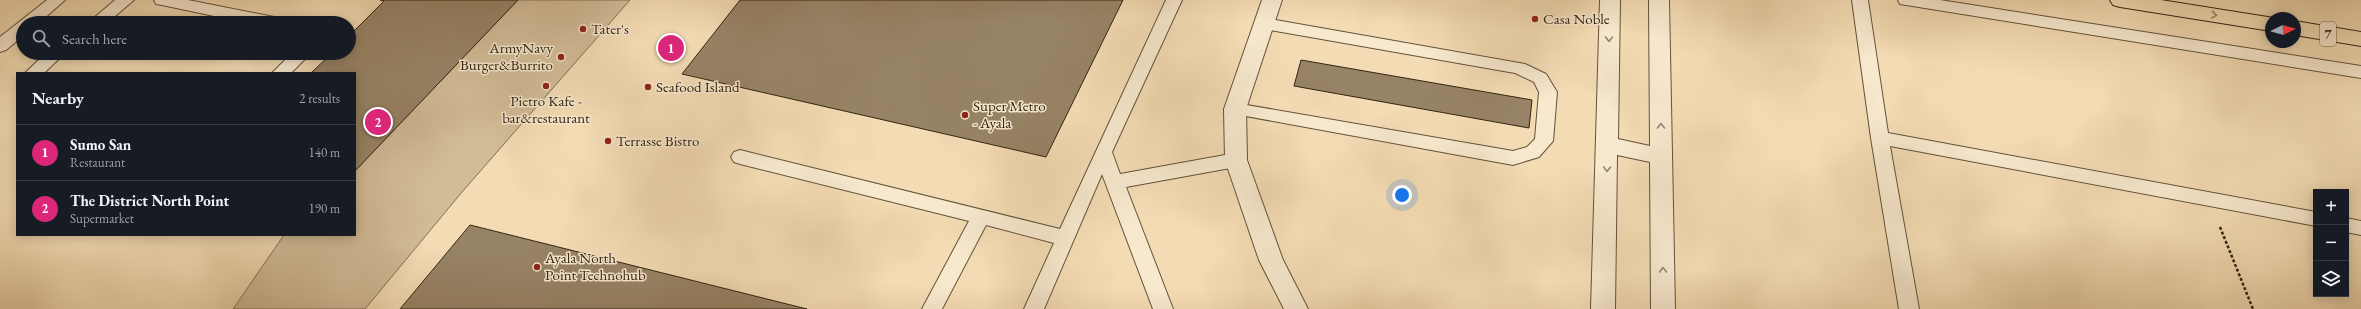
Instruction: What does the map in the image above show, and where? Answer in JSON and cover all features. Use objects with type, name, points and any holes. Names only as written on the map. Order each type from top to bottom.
[{"type":"main road","points":[[2120,0],[2265,23]]},
{"type":"main road","name":"7","points":[[2301,29],[2361,39]]},
{"type":"street","points":[[1272,0],[1235,109],[1236,160],[1271,260],[1296,309]]},
{"type":"street","points":[[1603,309],[1608,145],[1610,0]]},
{"type":"street","points":[[1660,0],[1663,309]]},
{"type":"street","points":[[1608,145],[1661,156]]},
{"type":"lane","points":[[37,16],[57,0]]},
{"type":"lane","points":[[105,16],[126,0]]},
{"type":"lane","points":[[162,0],[240,16]]},
{"type":"lane","points":[[1034,309],[1102,152],[1174,0]]},
{"type":"lane","points":[[1860,0],[1880,138],[1909,309]]},
{"type":"lane","points":[[1906,0],[2361,72]]},
{"type":"lane","points":[[1235,109],[1513,158],[1533,152],[1544,141],[1548,92],[1540,78],[1519,68],[1264,24]]},
{"type":"lane","points":[[0,46],[16,33]]},
{"type":"lane","points":[[34,72],[49,60]]},
{"type":"lane","points":[[281,72],[295,60]]},
{"type":"lane","points":[[1880,138],[2313,218]]},
{"type":"lane","points":[[1102,152],[1163,309]]},
{"type":"lane","points":[[740,157],[1065,238]]},
{"type":"lane","points":[[1114,182],[1236,160]]},
{"type":"lane","points":[[932,309],[980,218]]},
{"type":"lane","points":[[2349,226],[2361,228]]},
{"type":"path","points":[[2208,199],[2253,309]]},
{"type":"shaded area","points":[[518,0],[630,0],[462,192],[365,309],[233,309],[283,236],[356,236],[356,170]]},
{"type":"building","points":[[380,0],[518,0],[356,170],[356,72],[312,72],[325,60],[356,60],[356,29],[384,1]]},
{"type":"building","name":"Super Metro - Ayala","points":[[740,0],[1123,0],[1046,157],[682,74]]},
{"type":"building","points":[[1301,60],[1532,100],[1529,128],[1294,86]]},
{"type":"building","name":"Ayala North Point Technohub","points":[[470,225],[807,309],[400,309]]},
{"type":"place","name":"Casa Noble","points":[[1535,19]]},
{"type":"place","name":"Tater's","points":[[583,29]]},
{"type":"place","name":"Sumo San","points":[[671,48]]},
{"type":"place","name":"ArmyNavy Burger&Burrito","points":[[561,57]]},
{"type":"place","name":"Pietro Kafe - bar&restaurant","points":[[546,86]]},
{"type":"place","name":"Seafood Island","points":[[648,87]]},
{"type":"place","name":"Super Metro - Ayala","points":[[965,115]]},
{"type":"place","name":"The District North Point","points":[[378,122]]},
{"type":"place","name":"Terrasse Bistro","points":[[608,141]]},
{"type":"place","name":"Ayala North Point Technohub","points":[[537,267]]}]
